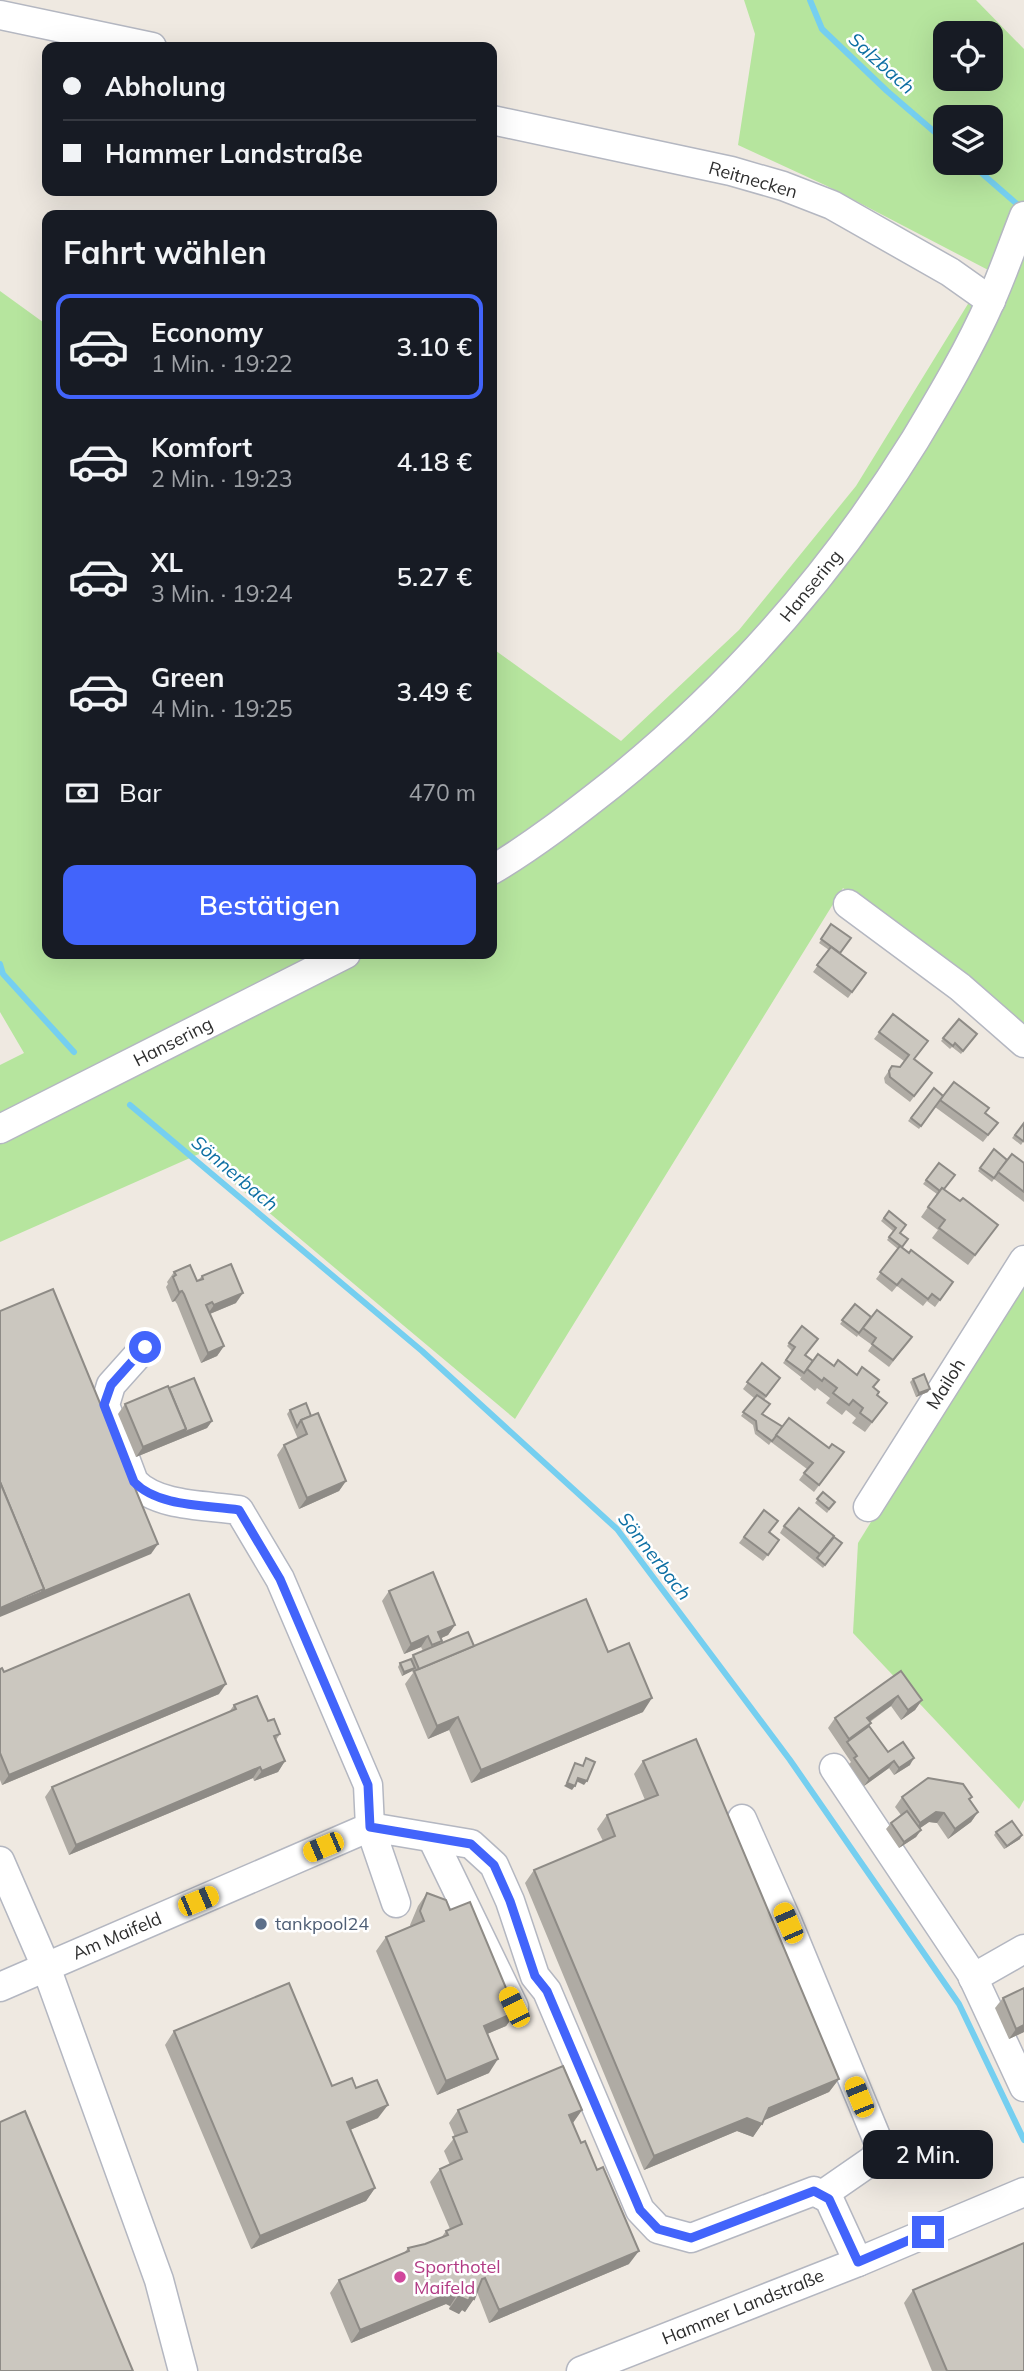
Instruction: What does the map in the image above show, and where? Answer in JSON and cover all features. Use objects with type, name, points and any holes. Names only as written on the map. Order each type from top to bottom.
[{"type":"street","points":[[0,15],[128,42]]},
{"type":"street","name":"Reitnecken","points":[[497,121],[731,172],[783,186],[832,205],[950,272],[991,301]]},
{"type":"street","name":"Hansering","points":[[497,867],[582,808],[650,754],[714,694],[775,630],[831,563],[883,491],[945,391],[991,301],[1024,216]]},
{"type":"street","points":[[848,904],[960,987],[1024,1043]]},
{"type":"street","name":"Hansering","points":[[0,1129],[336,959]]},
{"type":"street","name":"Mailoh","points":[[868,1507],[1024,1260]]},
{"type":"street","points":[[145,1347],[111,1385],[104,1405],[134,1482],[143,1491],[171,1500],[239,1510],[280,1579],[368,1785],[370,1827],[397,1903]]},
{"type":"street","points":[[834,1768],[973,1978],[1017,2053],[1024,2087]]},
{"type":"street","points":[[742,1819],[880,2146],[874,2159],[822,2196]]},
{"type":"street","points":[[370,1827],[471,1844],[494,1865],[510,1901],[535,1976],[547,1991],[640,2210],[658,2229],[691,2238],[814,2191],[829,2199],[858,2262]]},
{"type":"street","name":"Am Maifeld","points":[[0,1987],[370,1827]]},
{"type":"street","points":[[432,1838],[514,2007]]},
{"type":"street","points":[[0,1861],[46,1967],[159,2280],[183,2371]]},
{"type":"street","points":[[973,1978],[1024,1949]]},
{"type":"street","name":"Hammer Landstraße","points":[[581,2371],[1023,2194]]},
{"type":"green space","points":[[744,0],[976,0],[997,21],[933,21],[933,91],[1003,91],[1003,28],[1024,49],[1024,1030],[843,888],[515,1419],[199,1154],[0,1242],[0,1065],[24,1053],[0,1012],[0,291],[42,321],[42,959],[497,959],[497,652],[621,741],[739,630],[856,486],[971,299],[992,272],[827,186],[738,145],[755,34]]},
{"type":"green space","points":[[1024,1274],[1024,1800],[1019,1809],[853,1633],[858,1543]]},
{"type":"building","points":[[831,924],[851,938],[840,953],[821,939]]},
{"type":"building","points":[[831,947],[866,973],[852,992],[817,965]]},
{"type":"building","points":[[893,1014],[928,1041],[914,1059],[932,1073],[914,1096],[890,1077],[892,1066],[900,1067],[909,1055],[879,1032]]},
{"type":"building","points":[[959,1019],[977,1034],[963,1051],[955,1043],[953,1046],[943,1038]]},
{"type":"building","points":[[954,1082],[989,1108],[985,1113],[998,1123],[988,1135],[940,1100]]},
{"type":"building","points":[[934,1088],[943,1096],[921,1126],[911,1118]]},
{"type":"building","points":[[1024,1123],[1024,1140],[1023,1141],[1015,1135]]},
{"type":"building","points":[[994,1149],[1007,1160],[994,1178],[980,1168]]},
{"type":"building","points":[[1012,1154],[1024,1163],[1024,1192],[998,1172]]},
{"type":"building","points":[[939,1163],[955,1175],[940,1191],[926,1180]]},
{"type":"building","points":[[942,1188],[960,1201],[963,1198],[998,1225],[975,1255],[939,1228],[945,1220],[928,1207]]},
{"type":"building","points":[[889,1211],[906,1225],[900,1233],[908,1239],[902,1247],[889,1237],[896,1228],[884,1218]]},
{"type":"building","points":[[900,1246],[909,1253],[911,1250],[953,1282],[940,1300],[932,1294],[928,1299],[902,1279],[897,1285],[880,1272]]},
{"type":"building","points":[[231,1264],[243,1293],[214,1305],[212,1302],[206,1305],[224,1346],[208,1353],[184,1294],[179,1292],[173,1277],[176,1275],[174,1272],[190,1265],[197,1281],[203,1279],[202,1276]]},
{"type":"building","points":[[53,1289],[158,1544],[42,1592],[44,1589],[0,1482],[0,1311]]},
{"type":"building","points":[[855,1304],[871,1317],[859,1333],[842,1320]]},
{"type":"building","points":[[877,1310],[912,1337],[893,1360],[872,1344],[876,1338],[863,1328]]},
{"type":"building","points":[[802,1326],[818,1339],[805,1355],[813,1361],[804,1373],[786,1360],[795,1347],[789,1343]]},
{"type":"building","points":[[818,1354],[834,1366],[838,1360],[857,1375],[862,1367],[879,1380],[873,1387],[879,1392],[877,1395],[887,1403],[872,1422],[860,1413],[863,1408],[853,1400],[849,1405],[833,1393],[837,1388],[824,1378],[822,1381],[807,1369]]},
{"type":"building","points":[[762,1363],[780,1378],[766,1396],[747,1382]]},
{"type":"building","points":[[924,1374],[930,1389],[919,1393],[913,1379]]},
{"type":"building","points":[[194,1378],[212,1421],[183,1433],[186,1429],[169,1388]]},
{"type":"building","points":[[168,1386],[186,1429],[143,1447],[125,1404]]},
{"type":"building","points":[[757,1395],[770,1404],[762,1414],[783,1427],[772,1441],[757,1430],[756,1421],[743,1412]]},
{"type":"building","points":[[306,1403],[311,1416],[301,1420],[297,1427],[290,1410]]},
{"type":"building","points":[[318,1413],[346,1481],[307,1498],[284,1445],[307,1434],[301,1420]]},
{"type":"building","points":[[789,1418],[829,1448],[832,1444],[844,1452],[819,1485],[804,1473],[813,1463],[776,1435]]},
{"type":"building","points":[[0,1482],[44,1589],[0,1608]]},
{"type":"building","points":[[823,1492],[835,1502],[829,1509],[817,1499]]},
{"type":"building","points":[[799,1508],[834,1536],[820,1554],[784,1526]]},
{"type":"building","points":[[764,1510],[778,1521],[769,1532],[779,1540],[768,1555],[744,1537]]},
{"type":"building","points":[[834,1537],[842,1543],[825,1565],[817,1558]]},
{"type":"building","points":[[433,1572],[455,1625],[438,1632],[442,1641],[432,1645],[428,1636],[411,1644],[389,1591]]},
{"type":"building","points":[[189,1594],[226,1684],[9,1775],[0,1753],[0,1669],[4,1672]]},
{"type":"building","points":[[586,1599],[608,1652],[629,1643],[652,1698],[481,1770],[458,1717],[437,1726],[414,1671]]},
{"type":"building","points":[[468,1632],[474,1646],[419,1669],[413,1655]]},
{"type":"building","points":[[411,1659],[415,1668],[404,1672],[400,1663]]},
{"type":"building","points":[[901,1671],[922,1700],[908,1710],[898,1696],[867,1718],[871,1723],[849,1739],[835,1718]]},
{"type":"building","points":[[257,1696],[268,1721],[274,1719],[280,1734],[274,1736],[285,1761],[262,1771],[260,1767],[76,1845],[52,1787],[236,1709],[234,1705]]},
{"type":"building","points":[[869,1726],[888,1752],[903,1742],[914,1758],[899,1768],[894,1761],[869,1779],[854,1758],[857,1756],[847,1742]]},
{"type":"building","points":[[696,1739],[839,2079],[769,2108],[762,2124],[747,2118],[654,2156],[534,1870],[615,1836],[607,1815],[658,1795],[643,1761]]},
{"type":"building","points":[[586,1758],[595,1762],[587,1781],[578,1778],[575,1786],[567,1783],[575,1763],[583,1766]]},
{"type":"building","points":[[928,1778],[963,1784],[978,1812],[955,1829],[944,1813],[936,1812],[920,1823],[902,1797]]},
{"type":"building","points":[[907,1811],[921,1830],[904,1842],[891,1823]]},
{"type":"building","points":[[1012,1821],[1022,1835],[1007,1846],[996,1832]]},
{"type":"building","points":[[427,1893],[446,1900],[450,1910],[470,1902],[516,2012],[484,2026],[498,2059],[446,2081],[386,1937],[424,1921],[420,1911]]},
{"type":"building","points":[[289,1983],[332,2086],[352,2078],[356,2088],[377,2080],[388,2105],[347,2122],[375,2188],[260,2236],[174,2031]]},
{"type":"building","points":[[1024,1988],[1024,2025],[1016,2029],[1003,1998]]},
{"type":"building","points":[[563,2066],[582,2110],[569,2115],[581,2143],[585,2141],[597,2170],[603,2167],[639,2251],[499,2310],[485,2278],[482,2279],[474,2299],[470,2297],[469,2301],[458,2296],[459,2292],[455,2291],[360,2330],[339,2280],[409,2251],[408,2248],[448,2235],[446,2231],[462,2224],[440,2169],[462,2159],[453,2137],[467,2132],[458,2110]]},
{"type":"building","points":[[25,2111],[133,2371],[0,2371],[0,2122]]},
{"type":"building","points":[[1024,2243],[1024,2371],[947,2371],[913,2290]]},
{"type":"waterway","name":"Salzbach","points":[[810,0],[822,29],[933,131]]},
{"type":"waterway","name":"Salzbach","points":[[984,175],[1017,204]]},
{"type":"waterway","name":"Sönnerbach","points":[[0,964],[3,974],[74,1052]]},
{"type":"waterway","name":"Sönnerbach","points":[[130,1105],[422,1351],[617,1529],[790,1760],[959,2004],[1024,2140]]},
{"type":"place","name":"tankpool24","points":[[261,1924]]},
{"type":"place","name":"Sporthotel Maifeld","points":[[400,2277]]},
{"type":"route","points":[[145,1347],[111,1385],[104,1405],[134,1482],[143,1491],[171,1500],[239,1510],[280,1579],[368,1785],[370,1827],[471,1844],[494,1865],[510,1901],[535,1976],[547,1991],[640,2210],[658,2229],[691,2238],[814,2191],[829,2199],[858,2262],[928,2232]]}]
